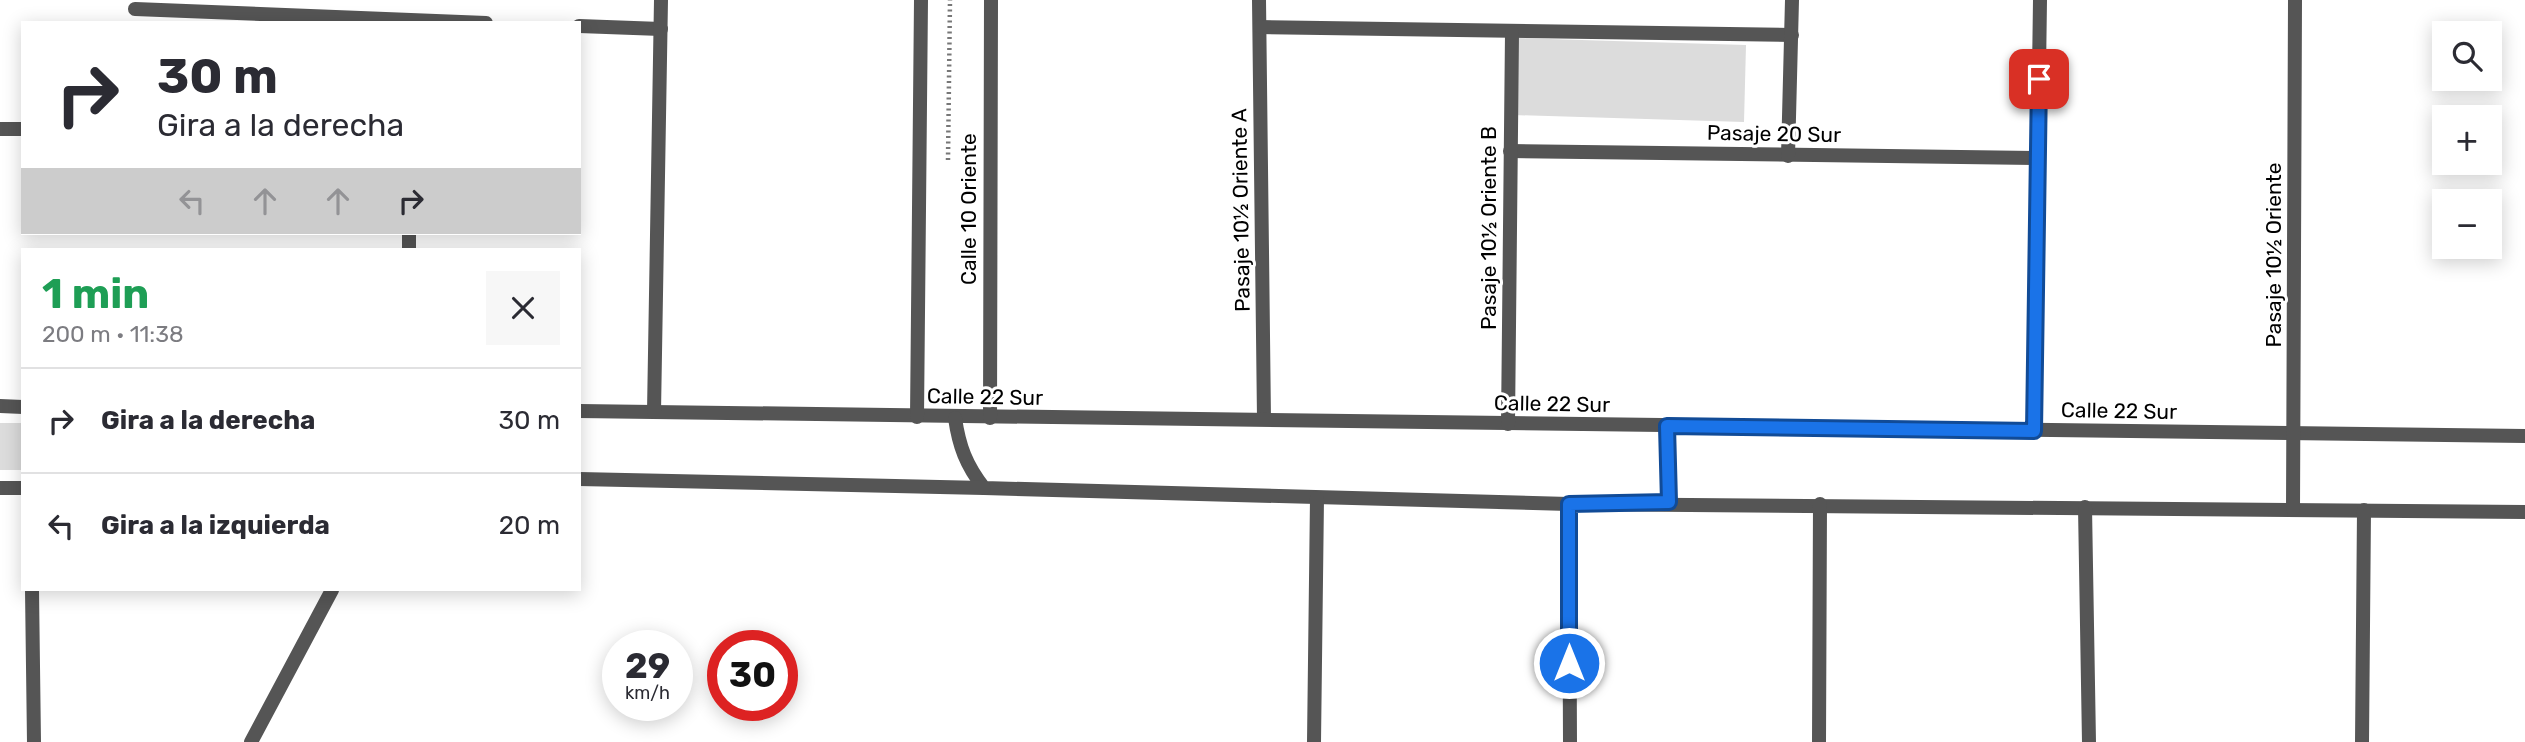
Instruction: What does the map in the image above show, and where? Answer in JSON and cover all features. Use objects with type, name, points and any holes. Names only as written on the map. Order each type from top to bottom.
[{"type":"street","points":[[654,412],[661,0]]},
{"type":"street","points":[[917,417],[921,0]]},
{"type":"street","name":"Calle 10 Oriente","points":[[990,418],[991,0]]},
{"type":"street","name":"Pasaje 10½ Oriente A","points":[[1259,0],[1264,419]]},
{"type":"street","points":[[1788,156],[1792,0]]},
{"type":"street","points":[[2034,431],[2040,0]]},
{"type":"street","name":"Pasaje 10½ Oriente","points":[[2293,509],[2295,0]]},
{"type":"street","points":[[135,11],[412,21]]},
{"type":"street","points":[[581,26],[661,29]]},
{"type":"street","points":[[1259,27],[1512,33],[1792,35]]},
{"type":"street","name":"Pasaje 10½ Oriente B","points":[[1508,424],[1512,33]]},
{"type":"street","points":[[0,129],[21,130]]},
{"type":"street","name":"Pasaje 20 Sur","points":[[1510,151],[2037,158]]},
{"type":"street","points":[[0,406],[21,407]]},
{"type":"street","name":"Calle 22 Sur","points":[[581,411],[956,418],[1264,419],[2525,436]]},
{"type":"street","points":[[956,418],[959,444],[968,467],[984,488]]},
{"type":"street","points":[[1667,426],[1669,502]]},
{"type":"street","points":[[581,480],[1569,504],[1669,502],[2525,512]]},
{"type":"street","points":[[0,488],[21,488]]},
{"type":"street","points":[[1314,742],[1317,498]]},
{"type":"street","points":[[1569,504],[1570,742]]},
{"type":"street","points":[[1819,742],[1820,504]]},
{"type":"street","points":[[2085,507],[2089,742]]},
{"type":"street","points":[[2362,742],[2364,510]]},
{"type":"street","points":[[32,591],[34,742]]},
{"type":"street","points":[[251,742],[331,591]]},
{"type":"shaded area","points":[[1515,38],[1746,45],[1744,122],[1513,115]]},
{"type":"shaded area","points":[[0,423],[21,423],[21,470],[0,470]]},
{"type":"route","points":[[1569,663],[1569,504],[1669,502],[1667,426],[2034,431],[2039,79]]}]
